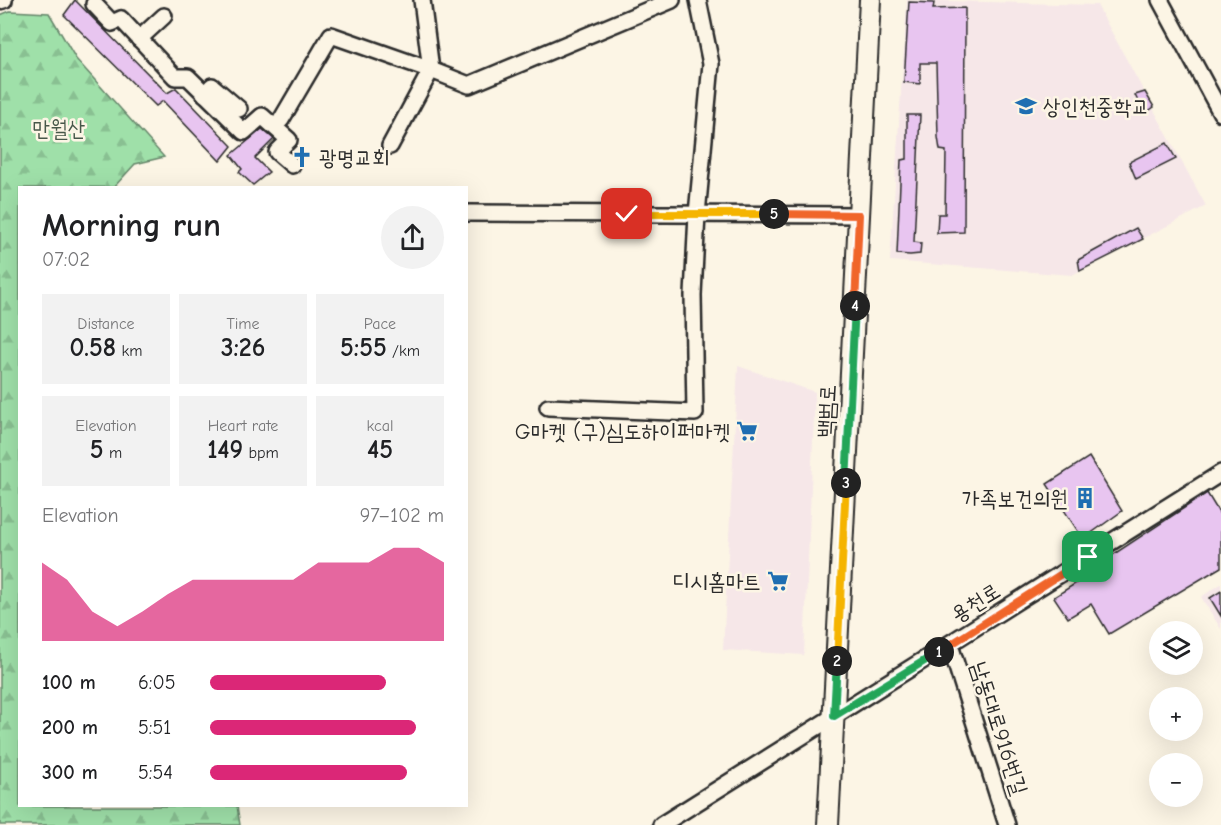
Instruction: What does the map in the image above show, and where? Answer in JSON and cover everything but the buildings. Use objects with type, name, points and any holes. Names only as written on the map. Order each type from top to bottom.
[{"type":"main road","name":"백범로","points":[[828,825],[870,0]]},
{"type":"street","points":[[390,146],[431,69],[422,0]]},
{"type":"street","points":[[281,120],[331,35],[431,69],[469,85],[672,0]]},
{"type":"street","points":[[549,406],[695,413],[693,295],[697,214],[711,64],[698,0]]},
{"type":"street","points":[[1160,0],[1221,113]]},
{"type":"street","points":[[94,4],[112,22],[121,19],[175,77],[188,77],[244,132],[262,116],[288,140],[277,152],[292,165]]},
{"type":"street","points":[[139,39],[164,16]]},
{"type":"street","points":[[205,94],[212,86],[239,109]]},
{"type":"street","points":[[468,213],[859,215]]},
{"type":"street","name":"용천로","points":[[662,825],[1221,472]]},
{"type":"street","name":"남동대로916번길","points":[[950,645],[1007,825]]},
{"type":"shaded area","name":"상인천중학교","points":[[907,0],[1097,5],[1206,206],[1072,275],[890,261]]},
{"type":"shaded area","points":[[738,366],[815,392],[804,655],[723,650]]},
{"type":"shaded area","points":[[1221,584],[1221,629],[1201,597]]},
{"type":"green space","name":"만월산","points":[[10,11],[49,13],[76,59],[164,157],[135,164],[115,186],[18,186],[18,807],[237,807],[240,825],[0,825],[0,15]]},
{"type":"place","name":"상인천중학교","points":[[1026,106]]},
{"type":"place","name":"광명교회","points":[[302,157]]},
{"type":"place","name":"G마켓 (구)심도하이퍼마켓","points":[[747,431]]},
{"type":"place","name":"가족보건의원","points":[[1085,498]]},
{"type":"place","name":"디시홈마트","points":[[778,581]]},
{"type":"route","points":[[627,214],[859,215],[834,716],[1088,557]]}]
